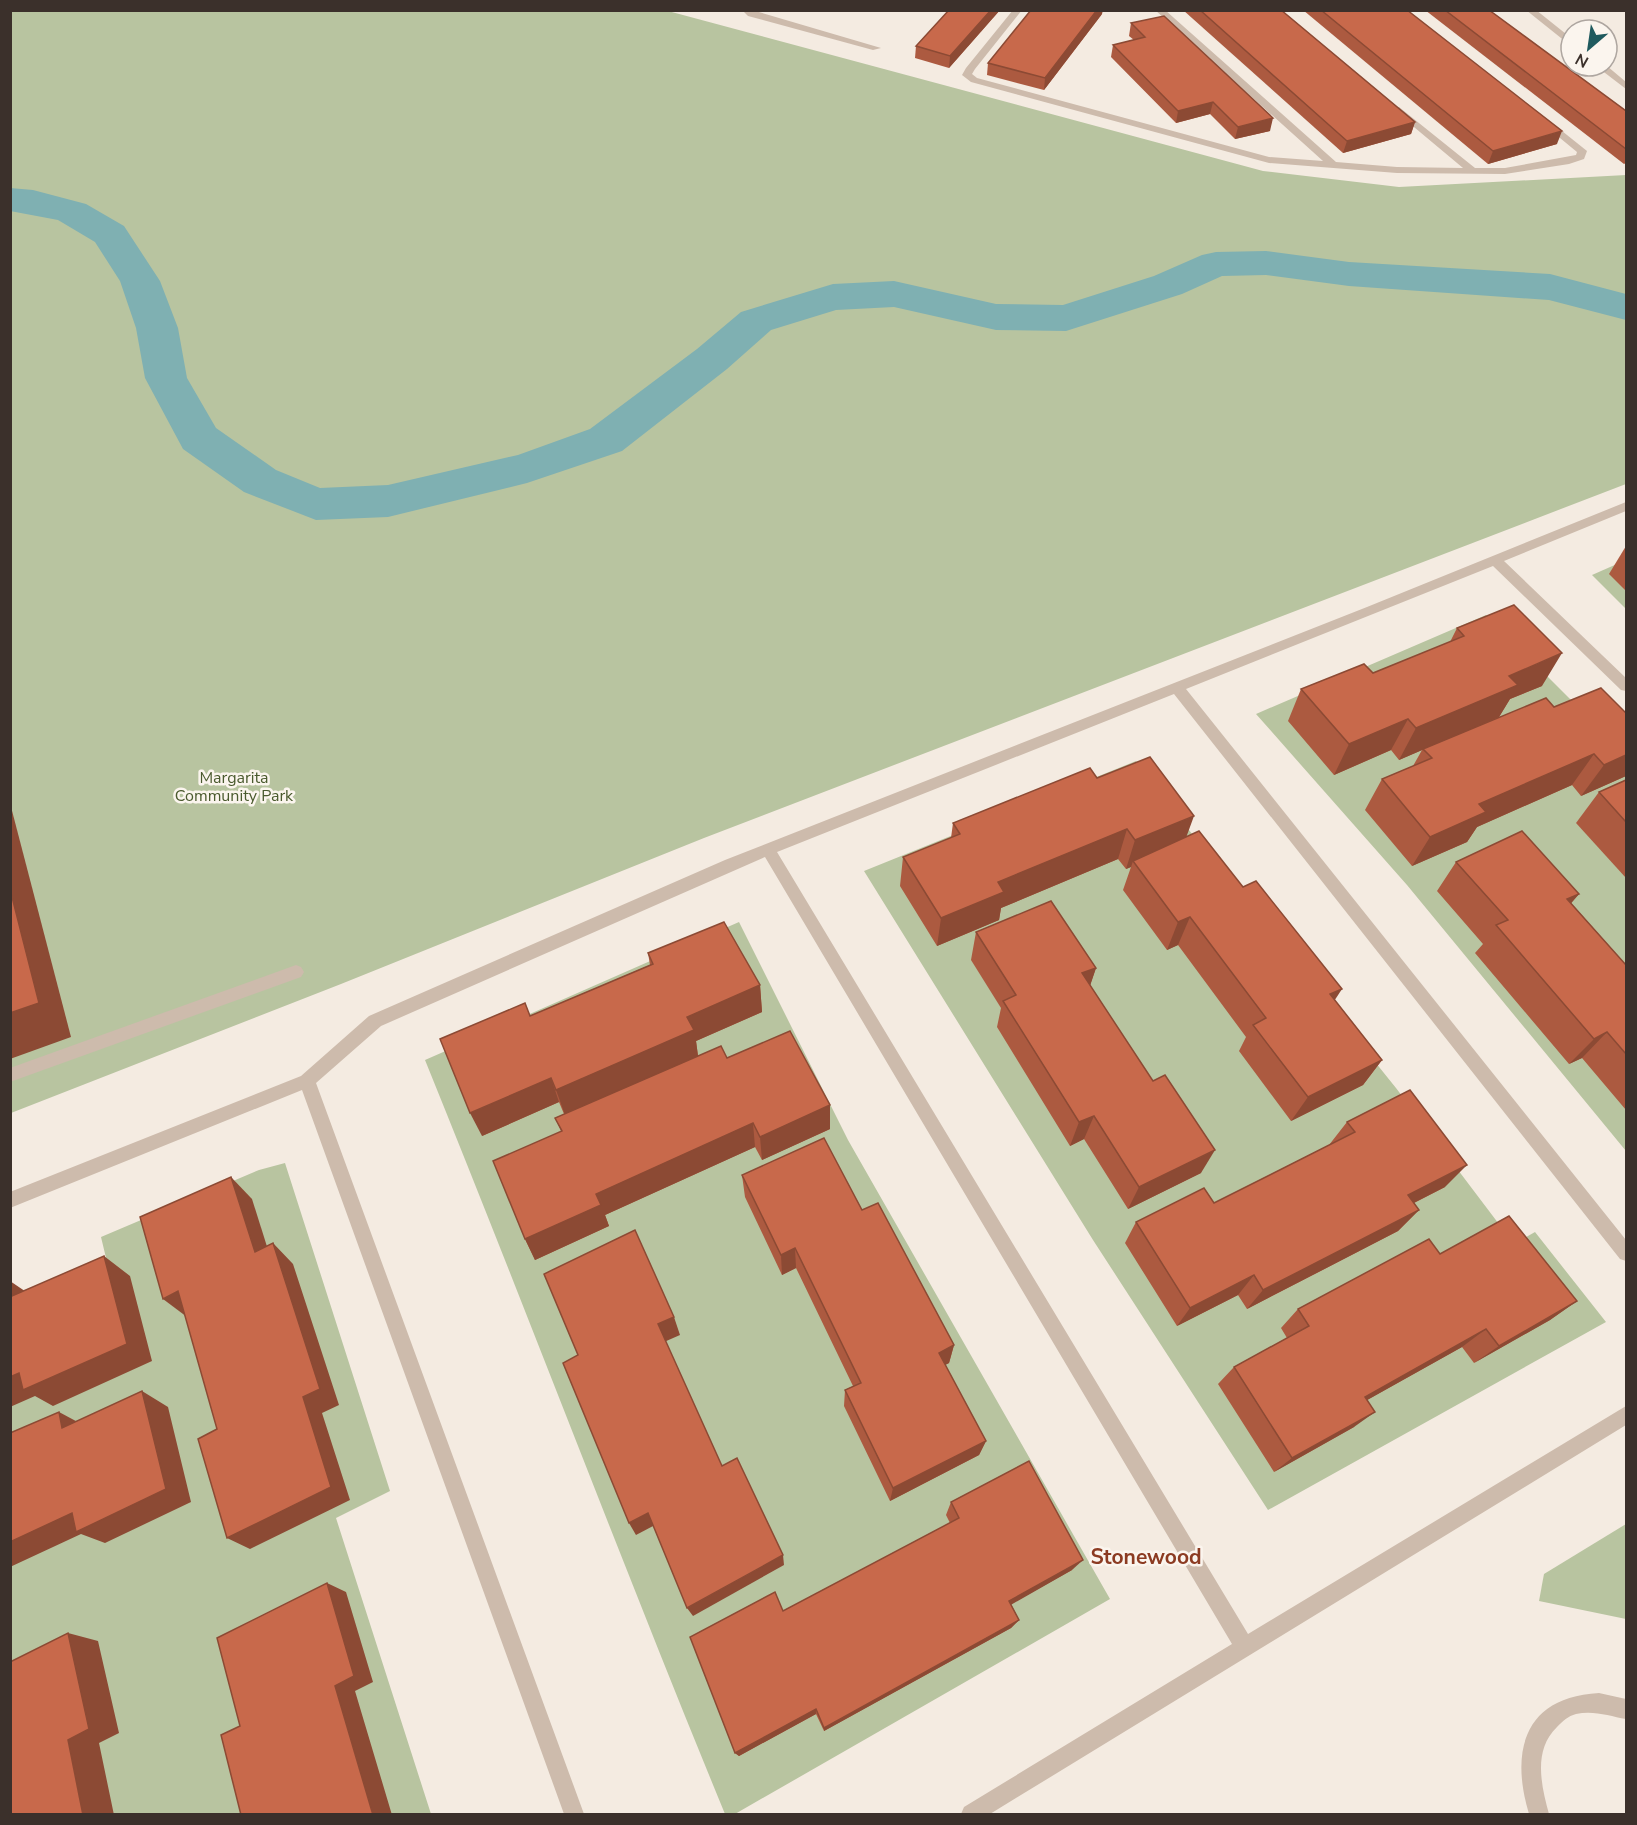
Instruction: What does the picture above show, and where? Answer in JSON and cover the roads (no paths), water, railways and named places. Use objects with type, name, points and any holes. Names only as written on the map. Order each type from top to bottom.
[{"type":"street","points":[[746,10],[751,14],[876,48]]},
{"type":"street","points":[[1018,10],[971,68],[967,75],[974,80],[1260,158],[1397,170],[1505,171],[1569,161],[1580,156],[1582,152],[1573,142],[1536,113]]},
{"type":"street","points":[[1159,10],[1333,165]]},
{"type":"street","points":[[1530,10],[1559,33]]},
{"type":"street","points":[[1393,105],[1473,171]]},
{"type":"street","points":[[10,1200],[307,1081],[375,1021],[768,849],[1177,688],[1626,506]]},
{"type":"street","points":[[1495,560],[1626,686]]},
{"type":"street","points":[[1177,688],[1626,1253]]},
{"type":"street","points":[[768,849],[1245,1647]]},
{"type":"street","points":[[10,1075],[296,972]]},
{"type":"street","points":[[307,1081],[574,1815]]},
{"type":"street","points":[[971,1815],[1626,1414]]},
{"type":"street","points":[[1539,1815],[1532,1797],[1530,1764],[1538,1735],[1554,1713],[1578,1702],[1606,1702],[1626,1709]]},
{"type":"waterway","points":[[10,199],[72,212],[110,234],[140,281],[157,328],[166,378],[199,438],[260,481],[316,504],[388,501],[527,468],[606,440],[712,359],[756,321],[833,297],[894,294],[996,317],[1066,318],[1168,285],[1216,264],[1266,263],[1349,274],[1550,287],[1626,307]]},
{"type":"district","name":"Stonewood","points":[[1146,1557]]},
{"type":"park label","name":"Margarita Community Park","points":[[234,786]]}]
